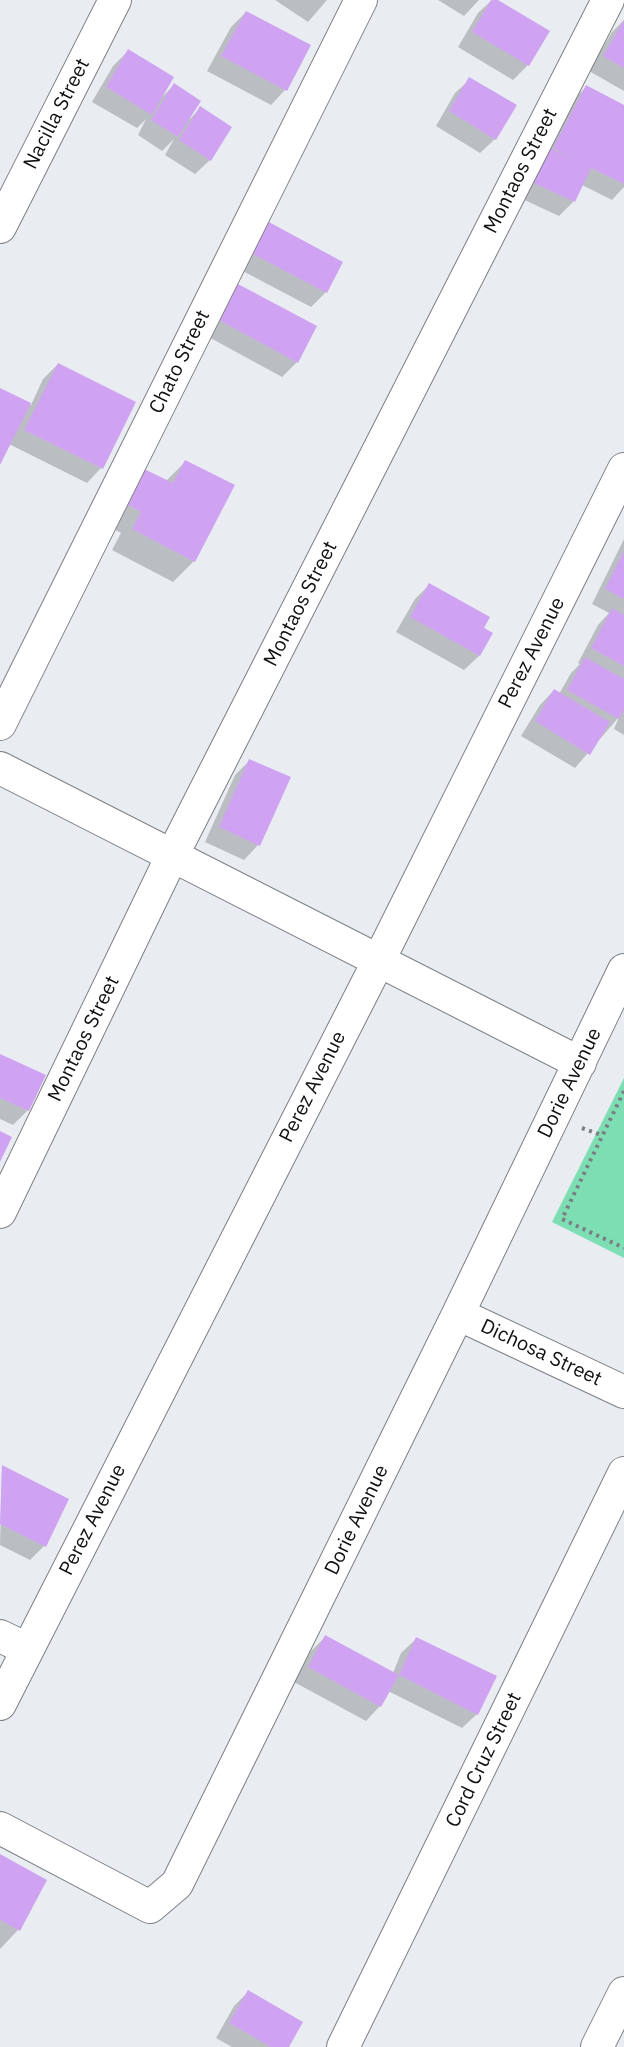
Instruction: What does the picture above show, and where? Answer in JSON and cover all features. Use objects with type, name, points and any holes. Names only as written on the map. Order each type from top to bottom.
[{"type":"street","name":"Nacilla Street","points":[[0,227],[115,0]]},
{"type":"street","name":"Chato Street","points":[[0,724],[361,0]]},
{"type":"street","name":"Montaos Street","points":[[0,1212],[173,854],[608,0]]},
{"type":"street","name":"Perez Avenue","points":[[0,1704],[14,1642],[378,962],[624,470]]},
{"type":"street","points":[[0,768],[580,1063]]},
{"type":"street","name":"Dorie Avenue","points":[[0,1828],[150,1906],[177,1884],[458,1314],[624,970]]},
{"type":"street","name":"Dichosa Street","points":[[458,1314],[624,1392]]},
{"type":"street","name":"Cord Cruz Street","points":[[343,2047],[624,1473]]},
{"type":"street","points":[[597,2047],[624,1993]]},
{"type":"path","points":[[624,1091],[562,1219],[624,1248]]},
{"type":"green space","points":[[624,1078],[624,1258],[552,1222]]},
{"type":"building","points":[[491,0],[498,0],[550,31],[529,66],[472,32]]},
{"type":"building","points":[[246,11],[311,45],[287,91],[221,56]]},
{"type":"building","points":[[624,20],[624,68],[603,56]]},
{"type":"building","points":[[128,49],[174,77],[152,115],[106,87]]},
{"type":"building","points":[[469,77],[517,105],[496,140],[449,111]]},
{"type":"building","points":[[174,83],[201,101],[178,137],[151,120]]},
{"type":"building","points":[[586,85],[624,105],[624,184],[591,168],[575,202],[529,181],[546,146],[575,160],[553,148]]},
{"type":"building","points":[[200,106],[232,127],[211,161],[179,140]]},
{"type":"building","points":[[267,221],[343,262],[327,293],[251,253]]},
{"type":"building","points":[[238,284],[317,326],[298,363],[219,320]]},
{"type":"building","points":[[58,363],[136,402],[103,469],[24,430]]},
{"type":"building","points":[[0,388],[31,403],[0,465]]},
{"type":"building","points":[[185,460],[235,485],[195,562],[132,529],[141,512],[126,504],[144,469],[173,483]]},
{"type":"building","points":[[624,551],[624,599],[605,589]]},
{"type":"building","points":[[429,583],[490,617],[484,628],[493,633],[480,656],[410,617]]},
{"type":"building","points":[[612,608],[624,615],[624,666],[591,648]]},
{"type":"building","points":[[585,657],[624,679],[624,710],[619,719],[567,690]]},
{"type":"building","points":[[554,689],[610,722],[590,755],[535,721]]},
{"type":"building","points":[[249,759],[291,777],[260,846],[219,827]]},
{"type":"building","points":[[0,1054],[46,1075],[29,1111],[0,1098]]},
{"type":"building","points":[[0,1131],[12,1137],[0,1162]]},
{"type":"building","points":[[2,1465],[69,1499],[46,1547],[0,1524]]},
{"type":"building","points":[[325,1635],[399,1675],[381,1707],[308,1667]]},
{"type":"building","points":[[416,1637],[497,1676],[478,1715],[399,1675]]},
{"type":"building","points":[[0,1854],[47,1880],[20,1931],[0,1920]]},
{"type":"building","points":[[248,1990],[303,2022],[289,2047],[271,2047],[229,2023]]}]
